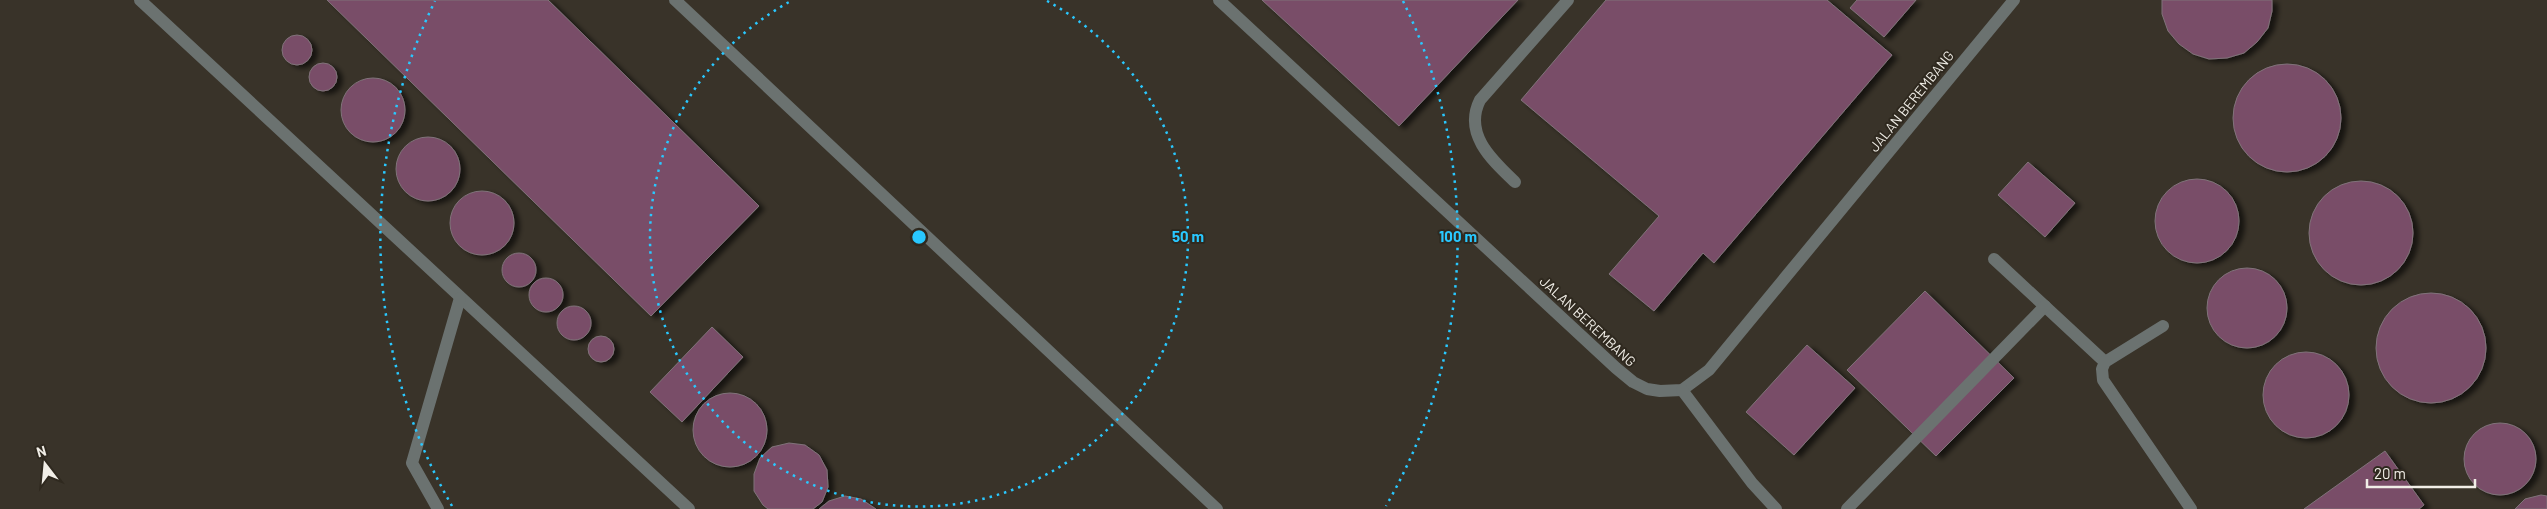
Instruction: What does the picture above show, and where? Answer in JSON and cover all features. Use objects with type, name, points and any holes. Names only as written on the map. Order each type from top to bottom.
[{"type":"lane","points":[[140,0],[690,509]]},
{"type":"lane","name":"JALAN BEREMBANG","points":[[1219,0],[1616,368],[1633,382],[1647,389],[1682,390],[1710,370],[2014,0]]},
{"type":"lane","points":[[1515,182],[1489,156],[1478,140],[1476,109],[1480,100],[1568,0]]},
{"type":"lane","points":[[679,1],[1217,509]]},
{"type":"lane","points":[[1994,259],[2105,362]]},
{"type":"lane","points":[[438,509],[412,463],[460,298]]},
{"type":"lane","points":[[1848,509],[2045,306]]},
{"type":"lane","points":[[2163,326],[2105,362],[2102,369],[2103,380],[2191,509]]},
{"type":"lane","points":[[1682,390],[1752,483],[1776,509]]},
{"type":"building","points":[[327,0],[548,0],[759,206],[651,316]]},
{"type":"building","points":[[1262,0],[1518,0],[1399,126]]},
{"type":"building","points":[[1606,0],[1827,0],[1892,55],[1714,263],[1703,253],[1654,311],[1609,274],[1659,216],[1521,100]]},
{"type":"building","points":[[1857,0],[1916,0],[1884,37],[1850,8]]},
{"type":"building","points":[[2162,0],[2272,0],[2272,11],[2268,28],[2257,42],[2244,53],[2227,58],[2209,59],[2193,54],[2179,44],[2168,31],[2162,14]]},
{"type":"building","points":[[297,35],[308,39],[312,50],[308,61],[297,65],[286,61],[282,50],[286,39]]},
{"type":"building","points":[[323,63],[333,67],[337,77],[333,87],[323,91],[313,87],[309,77],[313,67]]},
{"type":"building","points":[[2287,64],[2308,68],[2325,80],[2337,97],[2341,118],[2337,139],[2325,156],[2308,168],[2287,172],[2266,168],[2249,156],[2237,139],[2233,118],[2237,97],[2249,80],[2266,68]]},
{"type":"building","points":[[373,78],[391,84],[399,92],[405,110],[399,128],[391,136],[373,142],[355,136],[347,128],[341,110],[347,92],[355,84]]},
{"type":"building","points":[[428,137],[440,140],[451,146],[457,157],[460,169],[457,181],[451,192],[440,198],[428,201],[416,198],[405,192],[399,181],[396,169],[399,157],[405,146],[416,140]]},
{"type":"building","points":[[2028,162],[2075,203],[2045,237],[1998,195]]},
{"type":"building","points":[[2197,179],[2213,182],[2227,191],[2236,205],[2239,221],[2236,237],[2227,251],[2213,260],[2197,263],[2181,260],[2167,251],[2158,237],[2155,221],[2158,205],[2167,191],[2181,182]]},
{"type":"building","points":[[2361,181],[2381,185],[2398,196],[2409,213],[2413,233],[2409,253],[2398,270],[2381,281],[2361,285],[2341,281],[2324,270],[2313,253],[2309,233],[2313,213],[2324,196],[2341,185]]},
{"type":"building","points":[[482,191],[500,197],[508,205],[514,223],[508,241],[500,249],[482,255],[464,249],[456,241],[450,223],[456,205],[464,197]]},
{"type":"building","points":[[519,253],[531,258],[536,270],[531,282],[519,287],[507,282],[502,270],[507,258]]},
{"type":"building","points":[[2247,268],[2262,271],[2275,280],[2284,293],[2287,308],[2284,323],[2275,336],[2262,345],[2247,348],[2232,345],[2219,336],[2210,323],[2207,308],[2210,293],[2219,280],[2232,271]]},
{"type":"building","points":[[546,278],[558,283],[563,295],[558,307],[546,312],[534,307],[529,295],[534,283]]},
{"type":"building","points":[[1925,291],[2014,378],[1936,456],[1847,370]]},
{"type":"building","points":[[2431,293],[2442,294],[2452,298],[2470,309],[2481,327],[2485,337],[2485,359],[2481,369],[2470,387],[2452,398],[2442,402],[2431,403],[2420,402],[2410,398],[2392,387],[2381,369],[2377,359],[2376,348],[2377,337],[2381,327],[2392,309],[2410,298],[2420,294]]},
{"type":"building","points":[[574,306],[586,311],[591,323],[586,335],[574,340],[562,335],[557,323],[562,311]]},
{"type":"building","points":[[712,327],[743,357],[682,422],[650,392]]},
{"type":"building","points":[[601,336],[610,340],[614,349],[610,358],[601,362],[592,358],[588,349],[592,340]]},
{"type":"building","points":[[1807,345],[1855,388],[1794,455],[1746,412]]},
{"type":"building","points":[[2306,352],[2322,356],[2336,365],[2345,379],[2349,395],[2345,411],[2336,425],[2322,434],[2306,438],[2290,434],[2276,425],[2267,411],[2263,395],[2267,379],[2276,365],[2290,356]]},
{"type":"building","points":[[730,393],[744,396],[756,404],[764,416],[767,430],[764,444],[756,456],[744,464],[730,467],[716,464],[704,456],[696,444],[693,430],[696,416],[704,404],[716,396]]},
{"type":"building","points":[[2500,423],[2520,429],[2530,439],[2536,459],[2530,479],[2520,489],[2500,495],[2480,489],[2470,479],[2464,459],[2470,439],[2480,429]]},
{"type":"building","points":[[789,443],[805,445],[819,455],[827,470],[828,487],[822,502],[813,509],[768,509],[754,491],[754,474],[760,458],[772,447]]},
{"type":"building","points":[[2385,451],[2424,505],[2419,509],[2304,509]]},
{"type":"building","points":[[2541,495],[2547,496],[2547,509],[2515,509],[2525,499]]},
{"type":"building","points":[[845,496],[861,499],[876,509],[819,509],[829,501]]}]
